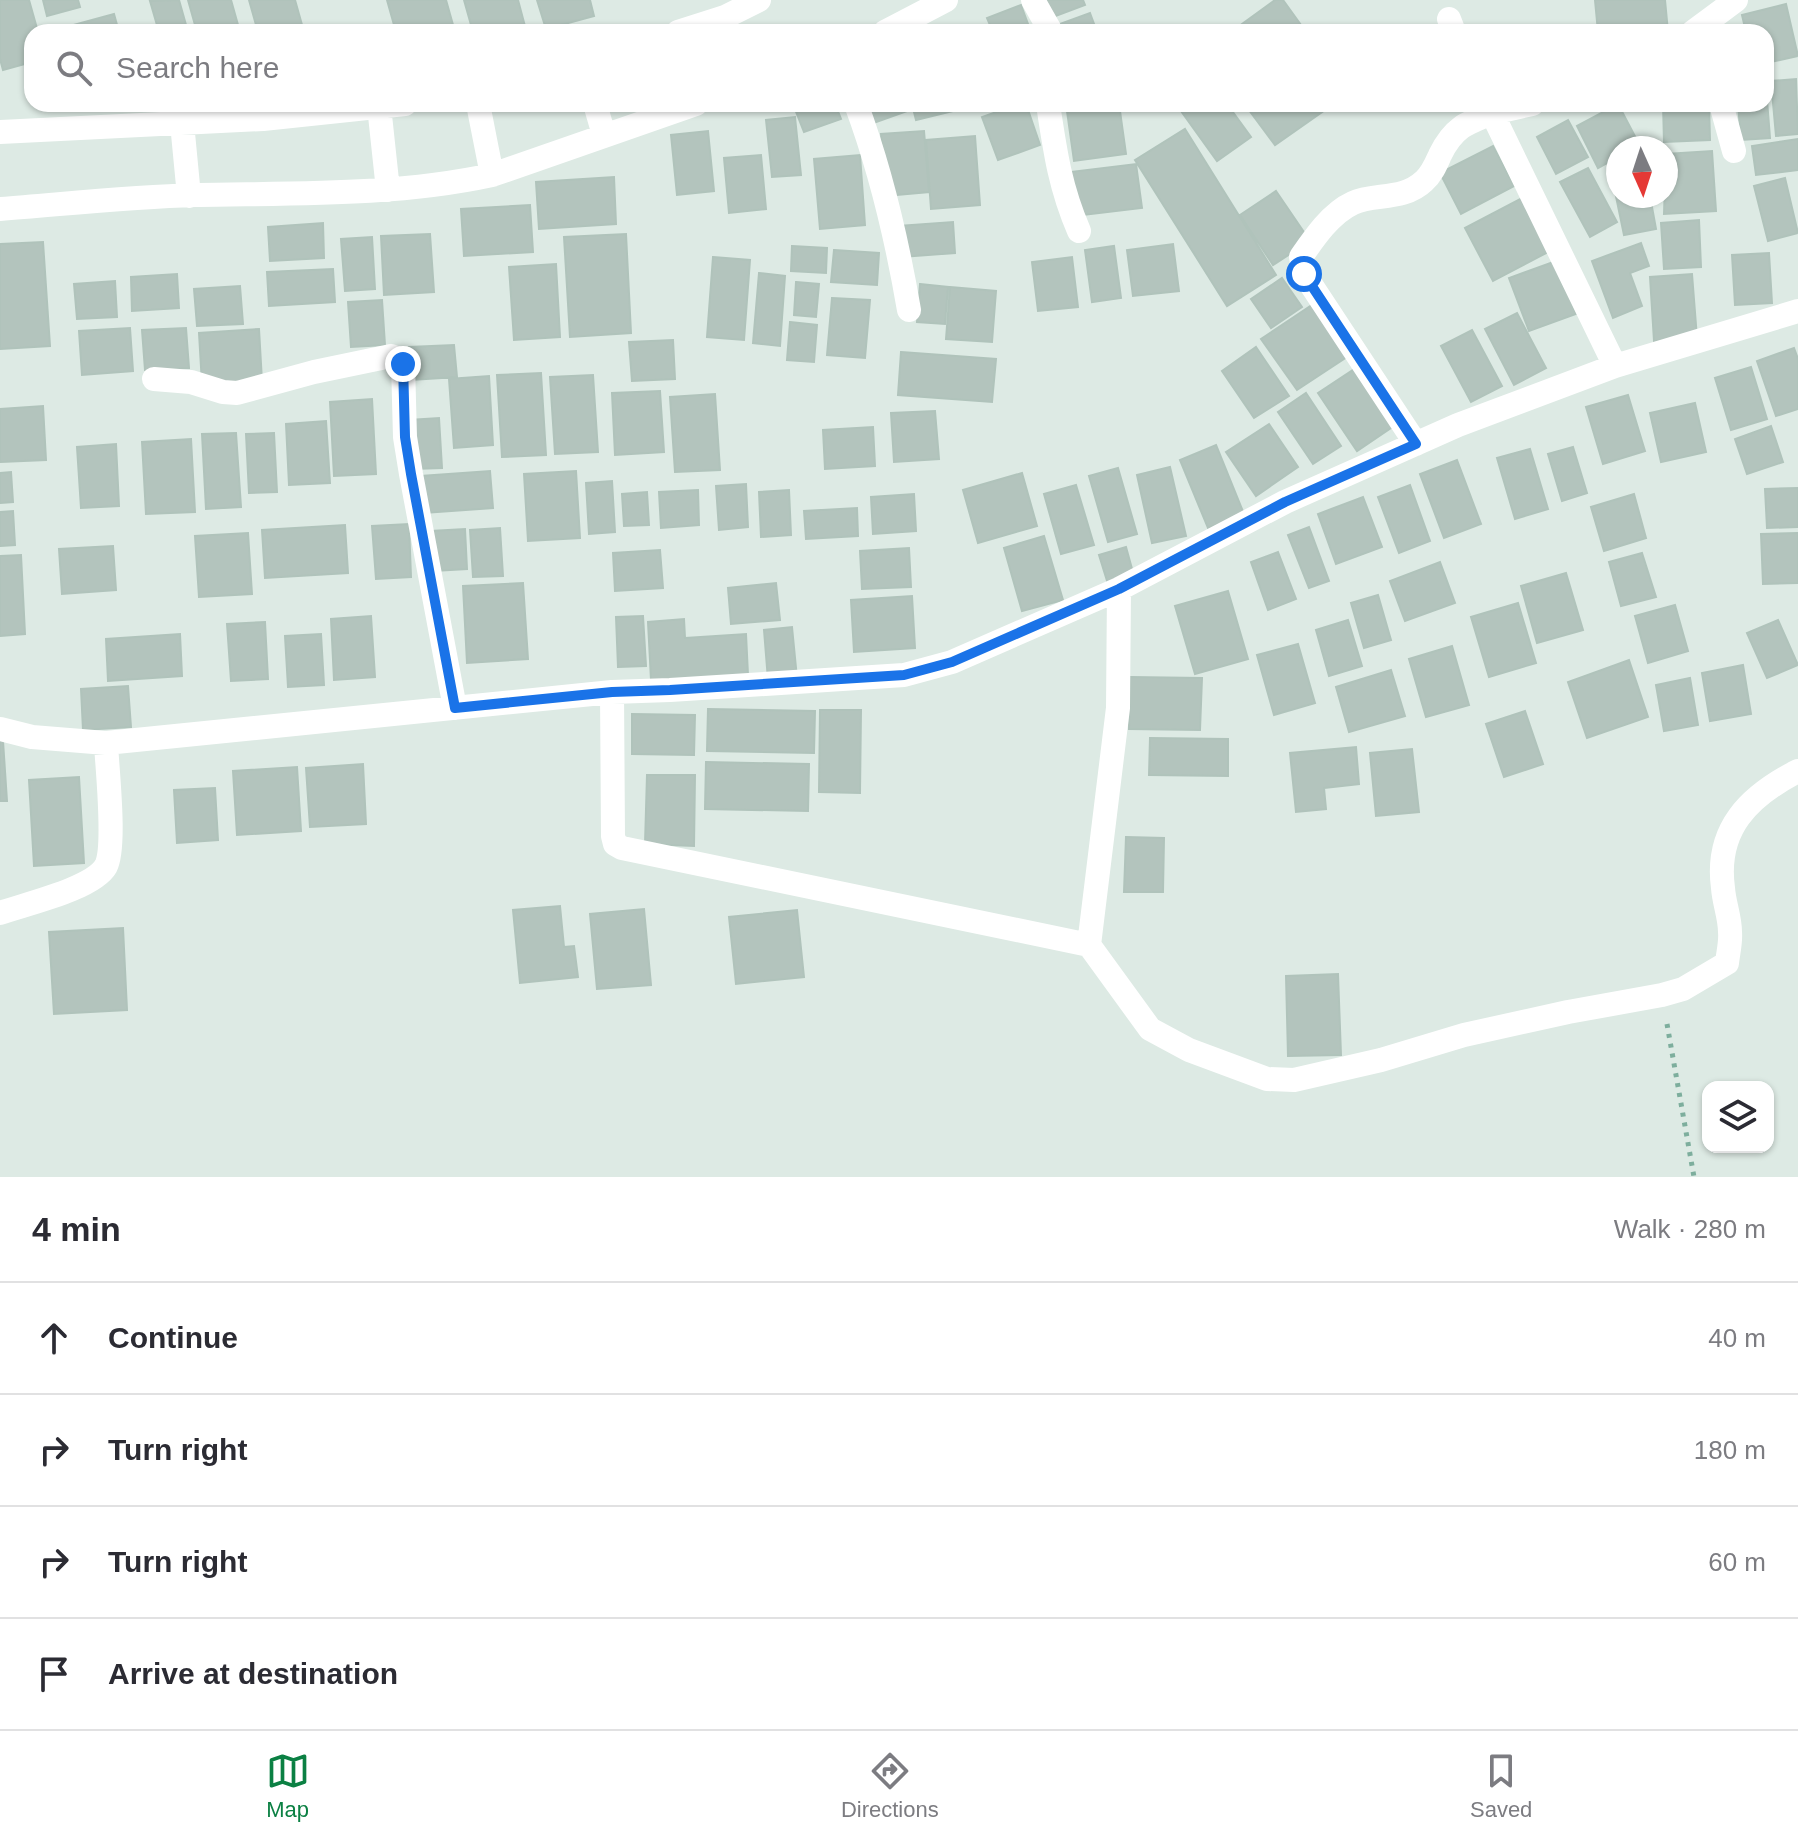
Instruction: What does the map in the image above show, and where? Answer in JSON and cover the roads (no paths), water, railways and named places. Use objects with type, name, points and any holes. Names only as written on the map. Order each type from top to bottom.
[{"type":"street","points":[[703,24],[759,0]]},
{"type":"street","points":[[900,24],[946,0]]},
{"type":"street","points":[[1033,0],[1046,24]]},
{"type":"street","points":[[0,132],[263,119],[325,112]]},
{"type":"street","points":[[380,112],[388,184]]},
{"type":"street","points":[[479,112],[491,168]]},
{"type":"street","points":[[0,209],[188,188],[462,182],[600,120],[648,112]]},
{"type":"street","points":[[859,112],[876,155],[897,240],[909,310]]},
{"type":"street","points":[[1049,112],[1057,168],[1079,231]]},
{"type":"street","points":[[1416,444],[1304,274],[1301,257],[1316,236],[1354,202],[1388,198],[1417,187],[1425,180],[1444,146],[1461,125],[1484,112]]},
{"type":"street","points":[[1490,112],[1615,366]]},
{"type":"street","points":[[1723,112],[1734,151]]},
{"type":"street","points":[[182,123],[188,188]]},
{"type":"street","points":[[0,729],[32,737],[106,743],[612,692],[904,675],[952,662],[1119,589],[1285,502],[1458,425],[1615,366],[1798,311]]},
{"type":"street","points":[[154,379],[191,382],[237,393],[391,356],[399,359],[403,364],[405,437],[455,708]]},
{"type":"street","points":[[1089,945],[1118,708],[1119,589]]},
{"type":"street","points":[[612,692],[615,844],[622,848],[1089,945],[1150,1029],[1189,1050],[1267,1079],[1294,1080],[1335,1072],[1464,1035],[1683,989],[1727,963],[1730,931],[1722,885],[1727,835],[1744,808],[1778,781],[1798,771]]},
{"type":"street","points":[[0,913],[73,888],[94,878],[106,865],[110,835],[106,743]]}]
